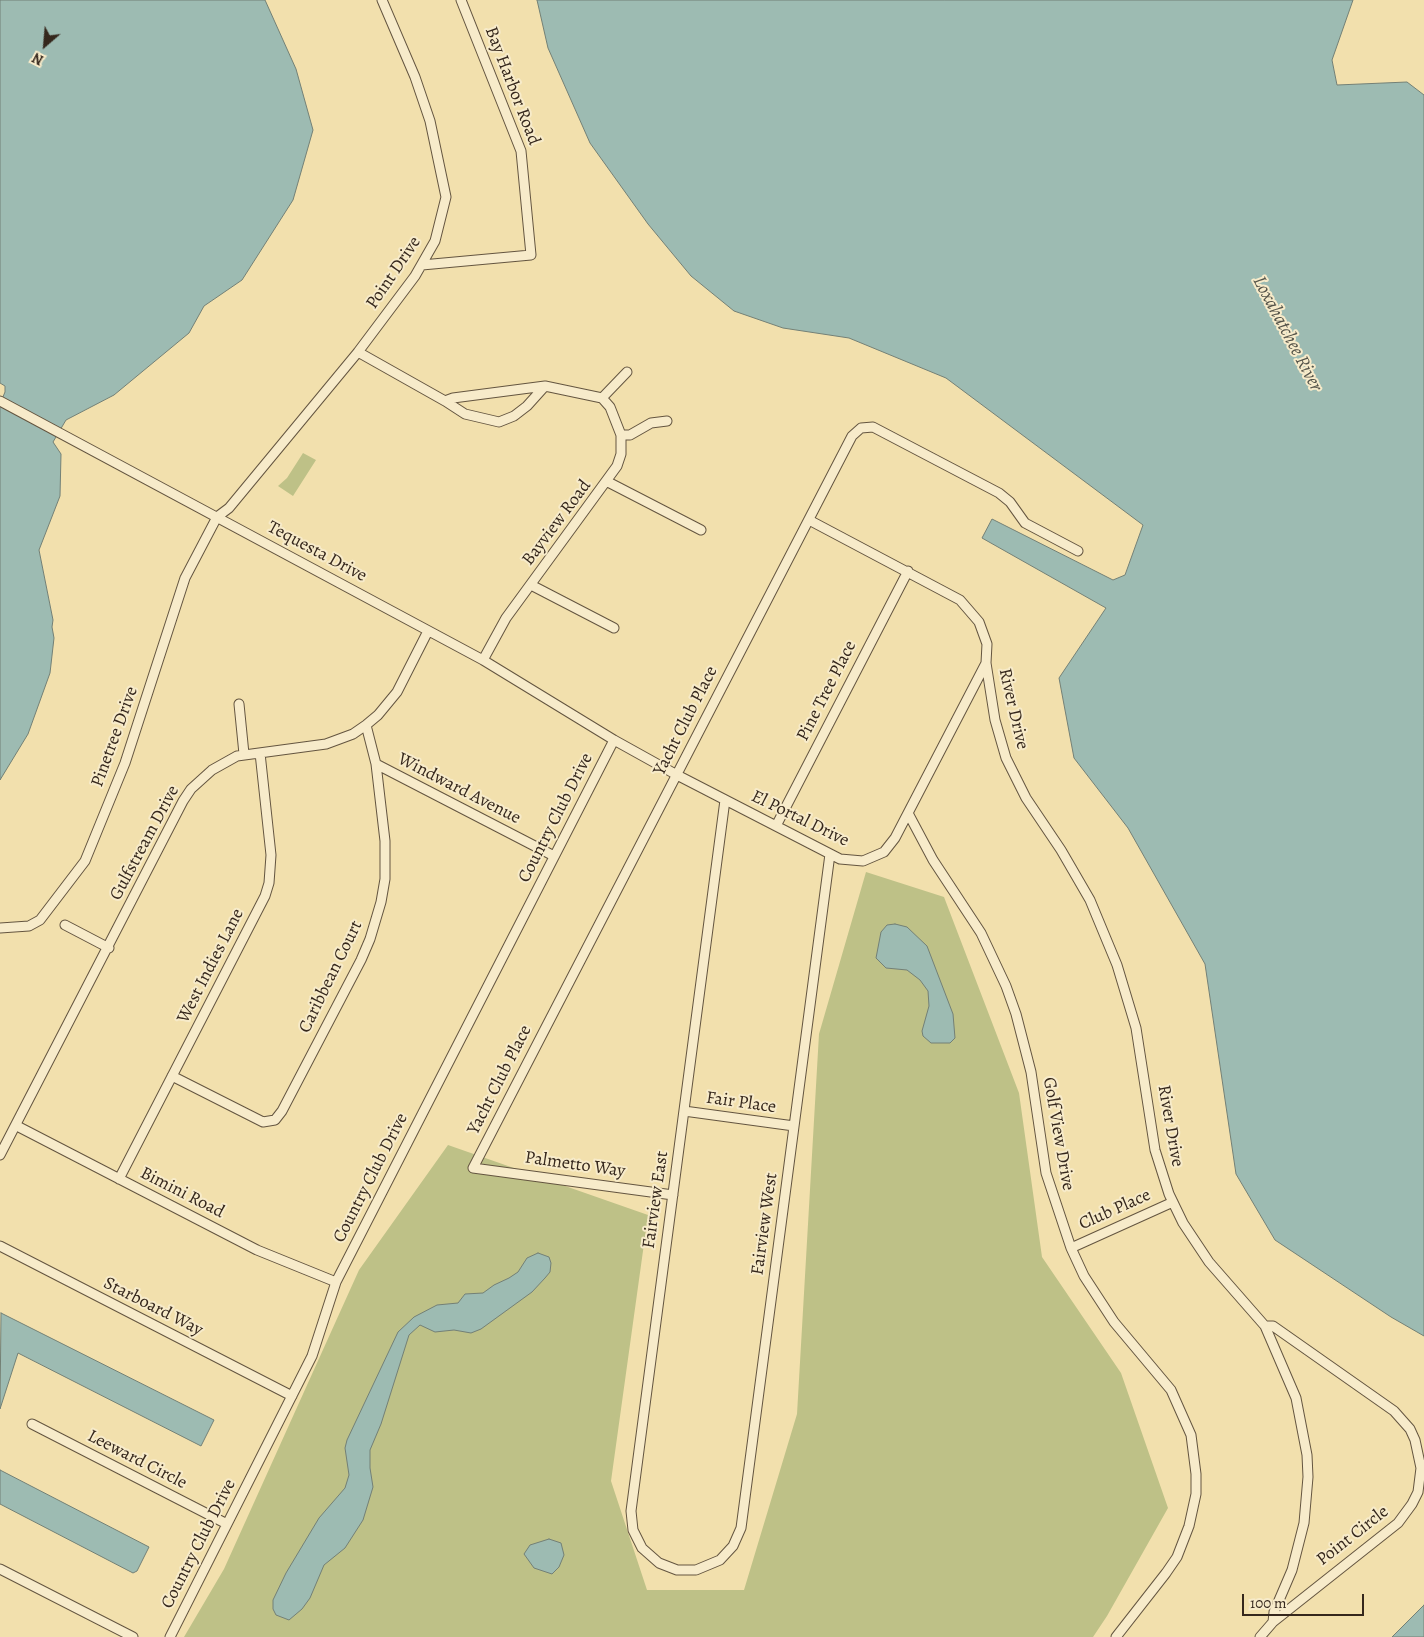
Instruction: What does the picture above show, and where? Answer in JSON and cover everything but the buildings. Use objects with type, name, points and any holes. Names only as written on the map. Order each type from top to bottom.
[{"type":"street","name":"Point Drive","points":[[217,517],[229,508],[358,352],[422,265],[440,228],[446,197],[430,121],[415,77],[382,0]]},
{"type":"street","name":"Bay Harbor Road","points":[[422,265],[532,255],[521,151],[461,0]]},
{"type":"street","points":[[358,352],[465,414],[499,422],[514,416],[528,406],[545,386]]},
{"type":"street","points":[[445,401],[453,398],[545,386],[602,398],[627,372]]},
{"type":"street","name":"Bayview Road","points":[[483,660],[506,618],[608,482],[619,460],[620,435],[610,407],[602,398]]},
{"type":"street","name":"Tequesta Drive","points":[[0,401],[483,660],[614,740]]},
{"type":"street","points":[[620,435],[630,435],[652,423],[667,421]]},
{"type":"street","name":"Yacht Club Place","points":[[473,1168],[856,431],[867,426],[872,427],[999,493],[1010,502],[1025,523],[1078,551]]},
{"type":"street","points":[[608,482],[701,530]]},
{"type":"street","name":"Pinetree Drive","points":[[0,928],[29,926],[40,920],[74,877],[84,860],[125,763],[185,578],[217,517]]},
{"type":"street","points":[[809,520],[908,571]]},
{"type":"street","name":"El Portal Drive","points":[[614,740],[677,775],[846,861],[858,862],[879,855],[892,844],[986,664],[988,649],[982,627],[976,617],[960,600],[908,571]]},
{"type":"street","name":"Pine Tree Place","points":[[776,826],[908,571]]},
{"type":"street","points":[[531,585],[614,628]]},
{"type":"street","name":"Gulfstream Drive","points":[[0,1155],[17,1126],[183,801],[191,789],[212,770],[244,754],[326,744],[346,737],[366,725],[378,715],[397,692],[428,631]]},
{"type":"street","name":"River Drive","points":[[986,664],[995,720],[1006,758],[1026,798],[1061,850],[1086,893],[1117,965],[1136,1028],[1155,1150],[1173,1202],[1195,1243],[1209,1262],[1265,1326],[1296,1398],[1305,1438],[1308,1478],[1304,1523],[1299,1548],[1274,1612],[1273,1622],[1260,1637]]},
{"type":"street","points":[[239,704],[244,754]]},
{"type":"street","name":"Caribbean Court","points":[[172,1076],[263,1122],[275,1120],[282,1111],[361,960],[378,917],[385,864],[376,764],[366,725]]},
{"type":"street","name":"Country Club Drive","points":[[170,1637],[292,1396],[320,1334],[336,1282],[614,740]]},
{"type":"street","name":"West Indies Lane","points":[[119,1179],[262,903],[269,882],[272,855],[260,753]]},
{"type":"street","name":"Windward Avenue","points":[[376,764],[554,856]]},
{"type":"street","name":"Fairview East","points":[[690,1570],[670,1568],[659,1563],[646,1553],[635,1536],[631,1518],[725,800]]},
{"type":"street","name":"Golf View Drive","points":[[908,813],[933,860],[981,933],[1006,986],[1019,1024],[1031,1072],[1046,1174],[1071,1248],[1084,1276],[1114,1322],[1171,1390],[1186,1420],[1195,1454],[1194,1507],[1182,1545],[1166,1573],[1116,1637]]},
{"type":"street","name":"Fairview West","points":[[690,1570],[708,1566],[720,1560],[733,1546],[741,1528],[830,854]]},
{"type":"street","points":[[65,926],[109,948]]},
{"type":"street","name":"Fair Place","points":[[684,1111],[794,1126]]},
{"type":"street","name":"Bimini Road","points":[[17,1126],[257,1250],[336,1282]]},
{"type":"street","name":"Palmetto Way","points":[[473,1168],[673,1195]]},
{"type":"street","name":"Club Place","points":[[1071,1248],[1173,1202]]},
{"type":"street","name":"Starboard Way","points":[[0,1246],[292,1396]]},
{"type":"street","name":"Point Circle","points":[[1265,1326],[1273,1326],[1321,1362],[1394,1411],[1406,1424],[1415,1440],[1421,1468],[1419,1486],[1412,1504],[1398,1523],[1273,1622]]},
{"type":"street","name":"Leeward Circle","points":[[32,1424],[227,1524]]},
{"type":"street","points":[[0,1569],[133,1637]]},
{"type":"green space","points":[[303,453],[316,460],[293,496],[278,486],[287,478]]},
{"type":"green space","points":[[866,872],[944,897],[1019,1093],[1042,1257],[1121,1373],[1168,1508],[1107,1616],[1093,1637],[184,1637],[224,1569],[359,1270],[448,1145],[648,1215],[611,1481],[647,1590],[744,1590],[797,1414],[819,1034]]},
{"type":"water","points":[[0,0],[265,0],[296,69],[313,130],[293,200],[242,280],[204,306],[189,333],[114,395],[66,420],[53,442],[61,454],[60,496],[39,550],[53,620],[54,638],[50,673],[28,734],[0,780],[0,404],[5,392],[5,386],[0,383]]},
{"type":"water","name":"Loxahatchee River","points":[[537,0],[1353,0],[1332,60],[1337,85],[1407,82],[1424,95],[1424,1336],[1391,1317],[1275,1240],[1236,1174],[1205,964],[1128,828],[1074,758],[1059,678],[1106,608],[982,538],[992,519],[1113,580],[1125,575],[1143,525],[946,378],[849,338],[783,328],[734,311],[691,276],[648,224],[590,143],[548,48]]},
{"type":"water","points":[[895,924],[907,927],[927,946],[953,1014],[955,1038],[950,1043],[931,1043],[923,1036],[922,1031],[929,1006],[928,991],[920,980],[907,970],[886,968],[876,958],[881,932],[887,925]]},
{"type":"water","points":[[538,1253],[549,1257],[551,1263],[550,1272],[532,1292],[481,1329],[471,1333],[454,1330],[435,1332],[420,1325],[409,1335],[381,1424],[370,1450],[373,1487],[363,1520],[345,1548],[324,1565],[310,1598],[302,1609],[289,1620],[276,1615],[273,1609],[273,1600],[286,1573],[319,1518],[345,1488],[349,1475],[345,1448],[347,1440],[398,1332],[414,1317],[437,1305],[458,1303],[465,1294],[483,1293],[518,1272],[527,1258]]},
{"type":"water","points":[[1,1313],[214,1420],[201,1446],[18,1353],[0,1409]]},
{"type":"water","points":[[0,1470],[149,1547],[137,1571],[133,1573],[0,1504]]},
{"type":"water","points":[[549,1539],[561,1543],[564,1555],[559,1567],[552,1574],[534,1568],[524,1554],[530,1545]]},
{"type":"water","points":[[1424,1605],[1424,1637],[1392,1637]]}]
